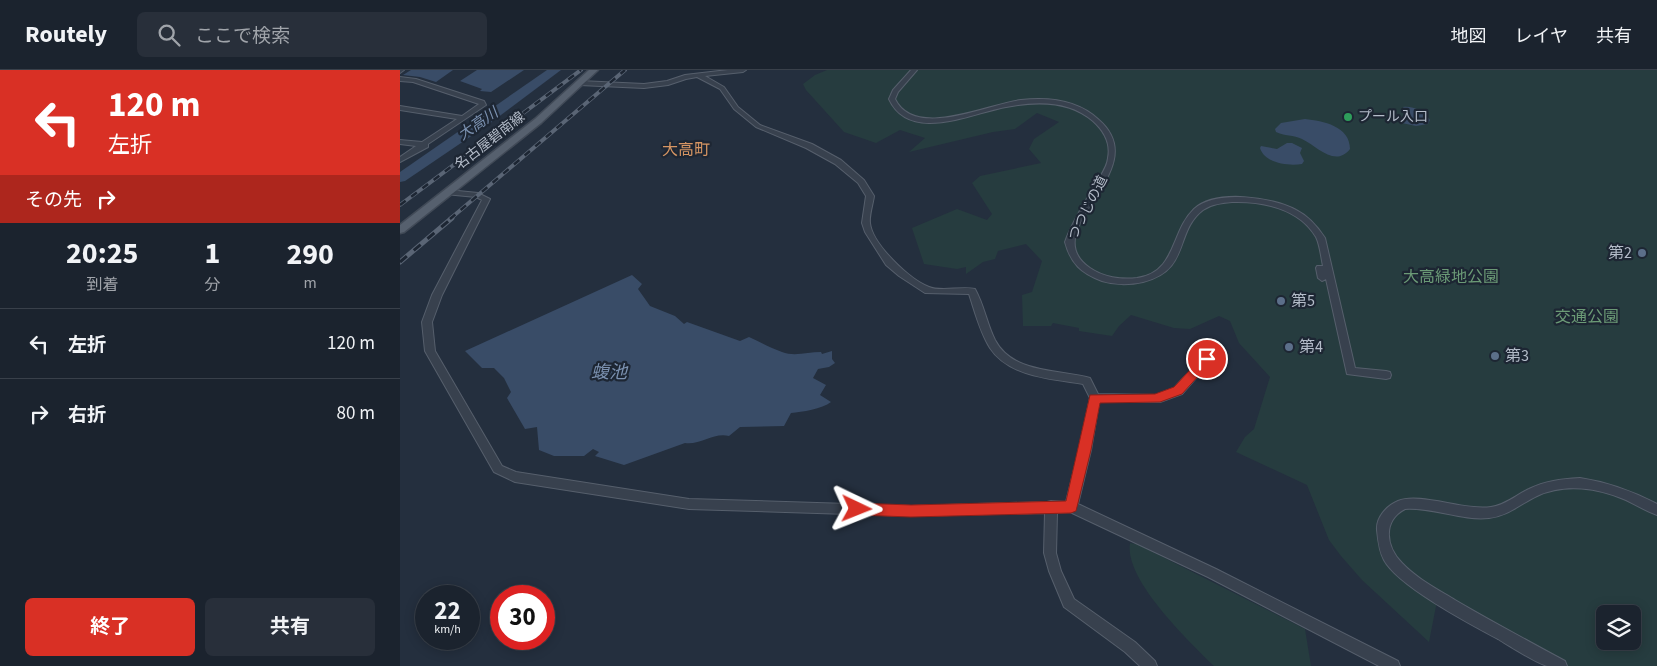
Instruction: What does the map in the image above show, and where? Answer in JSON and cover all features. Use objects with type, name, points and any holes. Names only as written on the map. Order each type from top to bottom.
[{"type":"main road","name":"名古屋碧南線","points":[[400,230],[538,121],[594,70]]},
{"type":"street","points":[[580,83],[644,86],[699,73],[743,70]]},
{"type":"street","name":"つつじの道","points":[[914,70],[895,91],[892,99],[898,110],[914,118],[948,120],[1014,103],[1045,101],[1084,110],[1100,123],[1111,140],[1112,159],[1069,242],[1069,250],[1081,266],[1104,278],[1129,282],[1154,276],[1162,271],[1173,256],[1188,221],[1197,210],[1223,200],[1261,200],[1280,205],[1310,222],[1321,238],[1351,371],[1386,375]]},
{"type":"street","points":[[699,73],[722,88],[736,108],[758,126],[809,146],[838,162],[854,174],[870,196],[866,223],[869,232],[889,263],[928,291],[972,291],[994,347],[1002,357],[1014,365],[1028,370],[1086,381],[1094,398],[1085,450],[1071,507]]},
{"type":"street","points":[[400,79],[414,80],[482,102],[483,105],[400,160]]},
{"type":"street","points":[[400,108],[463,118]]},
{"type":"street","points":[[400,142],[425,145]]},
{"type":"street","points":[[448,192],[478,195],[486,199],[427,322],[430,351],[498,469],[515,477],[689,504],[911,511],[1071,507],[1212,573],[1393,666]]},
{"type":"street","points":[[1320,268],[1322,278]]},
{"type":"street","points":[[1094,398],[1156,399],[1178,390],[1207,359]]},
{"type":"street","points":[[1560,666],[1436,595],[1411,579],[1397,567],[1389,558],[1383,525],[1391,512],[1406,504],[1483,513],[1503,510],[1517,504],[1532,493],[1553,484],[1580,483],[1611,488],[1636,498],[1657,510]]},
{"type":"street","points":[[1051,506],[1050,553],[1055,571],[1069,603],[1130,646],[1150,666]]},
{"type":"green space","name":"大高緑地公園","points":[[827,70],[1657,70],[1657,666],[1551,666],[1437,601],[1429,642],[1362,580],[1341,556],[1329,540],[1307,485],[1236,452],[1245,437],[1254,429],[1270,377],[1239,343],[1230,321],[1219,316],[1190,329],[1174,328],[1131,315],[1119,326],[1112,336],[1079,331],[1079,328],[1053,323],[1051,326],[1023,326],[1022,295],[1032,292],[1042,261],[1026,244],[998,251],[995,259],[983,262],[966,274],[966,267],[957,269],[924,264],[912,228],[957,209],[987,220],[992,214],[972,183],[980,176],[1041,163],[1029,149],[1034,139],[1059,122],[1037,113],[1015,129],[993,132],[909,152],[925,138],[900,130],[876,143],[844,132],[806,90],[803,84],[815,75]]},
{"type":"green space","points":[[1130,543],[1137,544],[1305,629],[1311,666],[1214,666],[1175,626],[1148,592],[1137,574],[1131,558]]},
{"type":"water","points":[[411,70],[453,70],[436,82],[420,77],[403,75]]},
{"type":"water","points":[[477,70],[524,70],[491,92],[480,91],[482,89],[460,81]]},
{"type":"water","points":[[1403,107],[1415,108],[1422,112],[1430,120],[1428,124],[1416,126],[1402,123],[1408,117]]},
{"type":"water","points":[[1305,119],[1327,123],[1341,130],[1349,141],[1350,149],[1344,154],[1332,156],[1302,139],[1276,132],[1275,129],[1281,123]]},
{"type":"water","points":[[1287,143],[1292,143],[1302,148],[1300,153],[1304,161],[1302,164],[1291,165],[1272,161],[1267,158],[1260,148],[1261,146],[1277,149]]},
{"type":"water","name":"蝮池","points":[[632,275],[642,284],[638,289],[650,306],[675,316],[684,324],[687,322],[740,341],[749,337],[787,353],[821,352],[822,354],[832,351],[832,359],[835,363],[829,367],[818,369],[813,378],[826,385],[820,395],[831,402],[817,408],[791,413],[784,426],[740,427],[729,436],[723,435],[685,443],[624,465],[595,456],[599,452],[593,449],[584,456],[554,456],[539,450],[537,427],[525,429],[507,398],[511,392],[504,378],[494,368],[482,368],[465,351]]},
{"type":"waterway","name":"大高川","points":[[400,178],[555,70]]},
{"type":"railway","points":[[400,205],[581,70]]},
{"type":"railway","points":[[450,219],[625,70]]},
{"type":"railway","points":[[400,262],[452,218]]},
{"type":"place","name":"プール入口","points":[[1348,117]]},
{"type":"place","name":"第2","points":[[1642,253]]},
{"type":"place","name":"第5","points":[[1281,301]]},
{"type":"place","name":"第4","points":[[1289,347]]},
{"type":"place","name":"第3","points":[[1495,356]]},
{"type":"district","name":"大高町","points":[[686,150]]},
{"type":"route","points":[[857,509],[911,511],[1071,507],[1085,450],[1094,398],[1156,399],[1178,390],[1207,359]]},
{"type":"park label","name":"交通公園","points":[[1587,317]]}]
